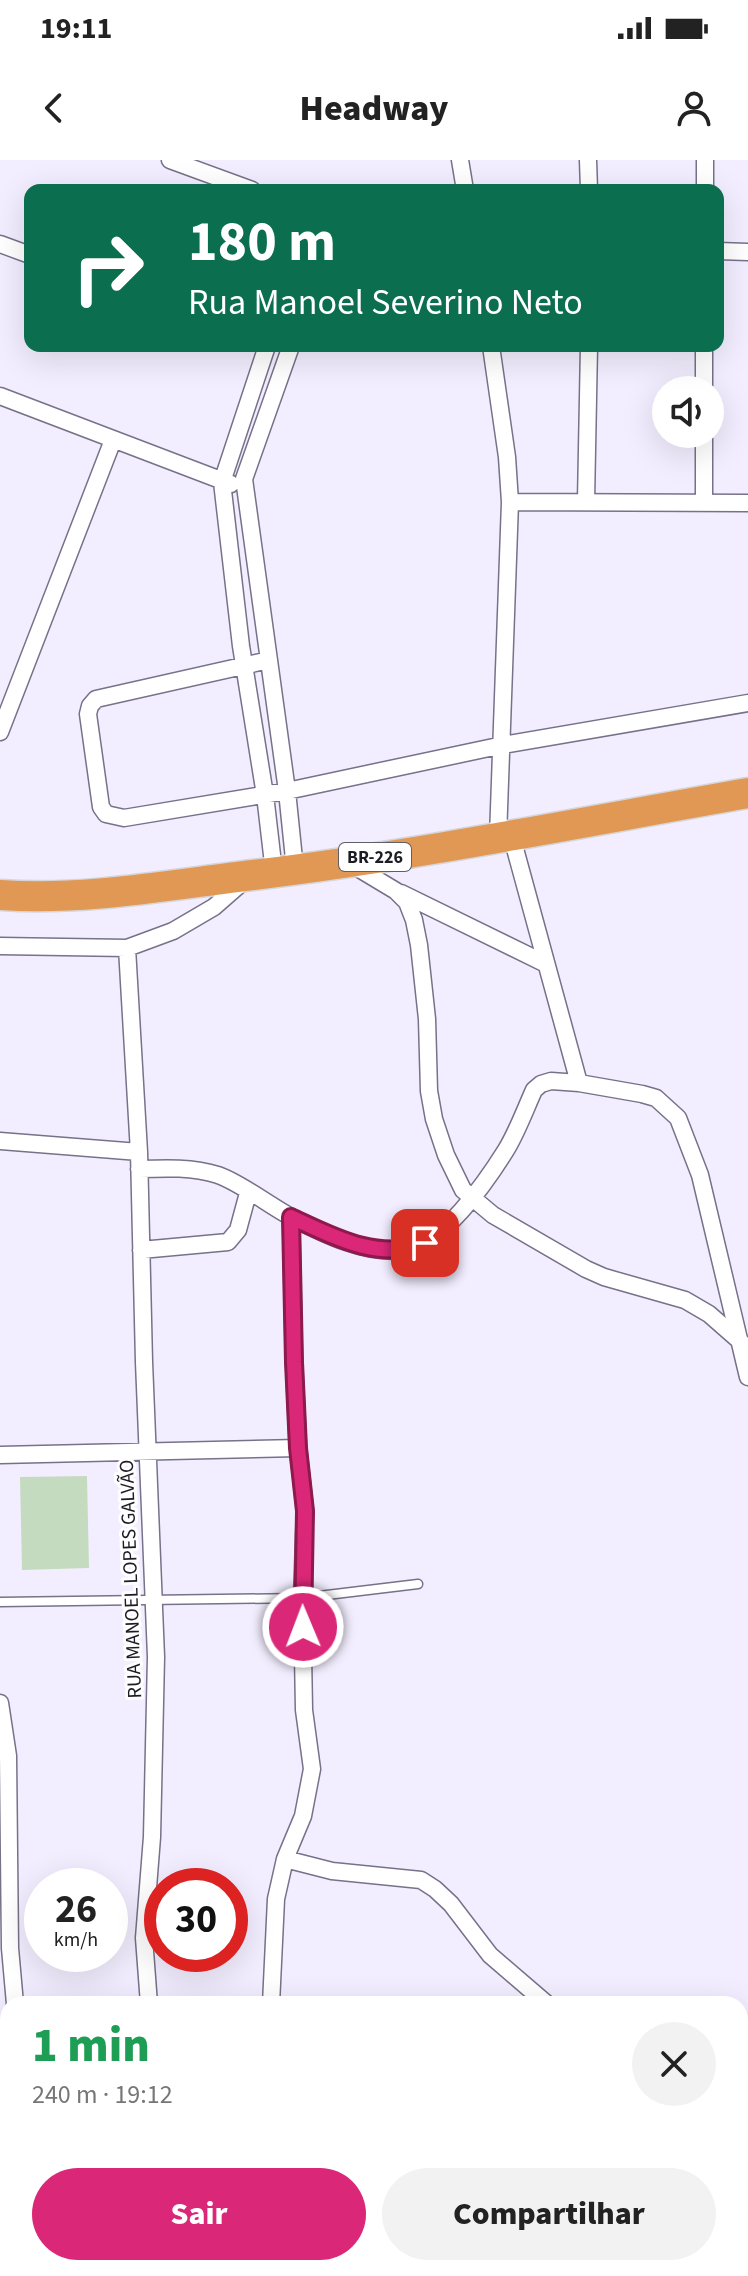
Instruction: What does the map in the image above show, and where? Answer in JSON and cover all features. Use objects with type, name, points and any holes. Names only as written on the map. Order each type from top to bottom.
[{"type":"highway","name":"BR-226","points":[[0,895],[23,897],[143,891],[504,836],[748,793]]},
{"type":"street","points":[[170,160],[195,164],[239,184]]},
{"type":"street","points":[[460,160],[464,184]]},
{"type":"street","points":[[588,160],[589,184]]},
{"type":"street","points":[[705,160],[705,184]]},
{"type":"street","points":[[0,244],[24,253]]},
{"type":"street","points":[[724,251],[748,252]]},
{"type":"street","points":[[266,352],[222,482],[273,872]]},
{"type":"street","points":[[0,946],[127,948],[173,931],[273,872],[287,791],[244,488],[245,469],[288,352]]},
{"type":"street","points":[[492,352],[507,457],[510,502],[503,745],[504,836],[546,964],[579,1083]]},
{"type":"street","points":[[586,501],[589,352]]},
{"type":"street","points":[[704,352],[704,376]]},
{"type":"street","points":[[0,396],[244,488]]},
{"type":"street","points":[[0,732],[113,440]]},
{"type":"street","points":[[704,448],[704,503]]},
{"type":"street","points":[[510,502],[748,503]]},
{"type":"street","points":[[269,660],[244,663],[96,699],[88,714],[101,807],[106,814],[124,818],[265,795],[503,745],[748,703]]},
{"type":"street","points":[[347,861],[396,891],[546,964]]},
{"type":"street","points":[[396,891],[407,902],[419,945],[427,1019],[429,1091],[434,1119],[463,1190],[493,1215],[586,1269],[604,1277],[672,1295],[742,1332]]},
{"type":"street","name":"RUA MANOEL LOPES GALVÃO","points":[[127,948],[139,1161],[147,1453],[155,1600],[154,1788],[144,1938],[148,1996]]},
{"type":"street","points":[[0,1141],[204,1172],[230,1180],[291,1217],[327,1233],[371,1249],[401,1251],[425,1243],[472,1197],[507,1148],[534,1090],[541,1084],[551,1081],[579,1083],[656,1098],[678,1118],[700,1175],[742,1332],[748,1377]]},
{"type":"street","points":[[141,1250],[228,1242],[238,1230],[248,1193]]},
{"type":"street","points":[[271,1996],[276,1899],[285,1859],[303,1816],[312,1769],[304,1710],[302,1598],[305,1511],[298,1448],[291,1217]]},
{"type":"street","points":[[0,1455],[298,1448]]},
{"type":"street","points":[[0,1703],[8,1756],[6,1899],[14,1996]]},
{"type":"street","points":[[285,1859],[332,1871],[421,1880],[451,1904],[490,1955],[538,1996]]},
{"type":"lane","points":[[0,1602],[302,1598],[418,1584]]},
{"type":"green space","points":[[87,1476],[89,1568],[22,1570],[20,1477]]},
{"type":"route","points":[[303,1627],[305,1511],[298,1448],[291,1217],[371,1249],[401,1251],[425,1243]]}]
